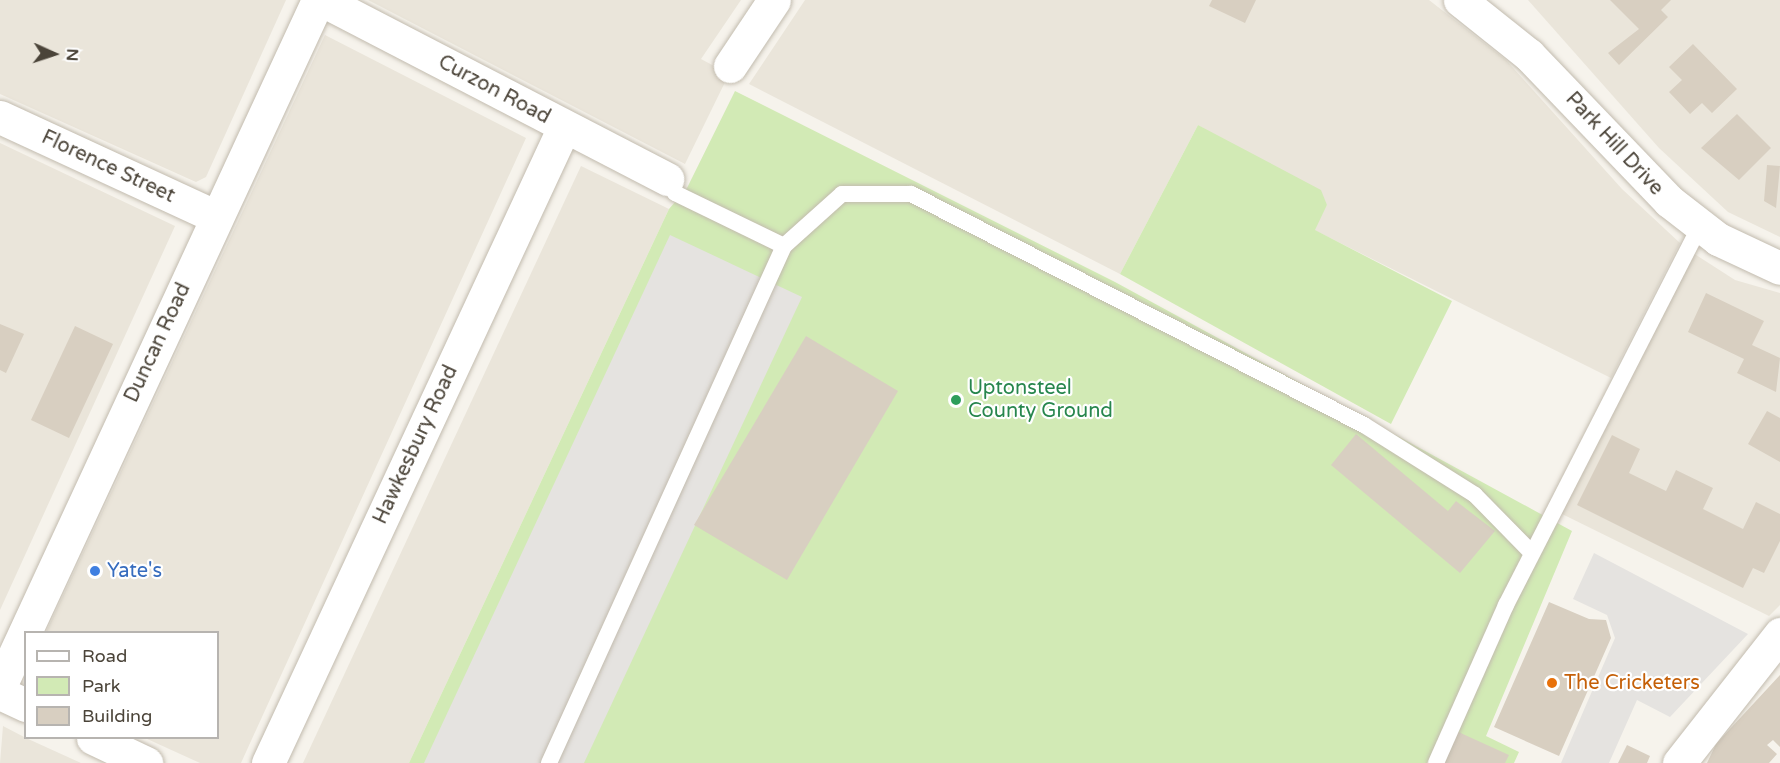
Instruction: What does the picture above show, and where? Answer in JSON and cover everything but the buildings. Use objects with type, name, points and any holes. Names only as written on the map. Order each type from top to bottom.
[{"type":"street","name":"Curzon Road","points":[[320,0],[667,179]]},
{"type":"street","name":"Duncan Road","points":[[25,631],[216,217],[320,0]]},
{"type":"street","points":[[730,66],[774,0]]},
{"type":"street","name":"Park Hill Drive","points":[[1461,0],[1529,55],[1641,177],[1700,226],[1780,268]]},
{"type":"street","name":"Florence Street","points":[[0,117],[216,217]]},
{"type":"street","name":"Hawkesbury Road","points":[[268,763],[564,127]]},
{"type":"street","name":"Duncan Road","points":[[0,686],[24,634]]},
{"type":"street","points":[[1679,763],[1780,634]]},
{"type":"street","points":[[0,693],[24,704]]},
{"type":"street","points":[[95,739],[146,763]]},
{"type":"lane","points":[[667,179],[675,193],[784,246]]},
{"type":"lane","points":[[549,763],[784,246],[842,194],[911,194],[1364,425],[1475,495],[1532,554]]},
{"type":"lane","points":[[1436,763],[1532,554],[1700,226]]},
{"type":"shaded area","points":[[0,0],[286,0],[206,177],[196,182],[0,94]]},
{"type":"shaded area","points":[[368,0],[741,0],[701,59],[729,74],[685,164]]},
{"type":"shaded area","points":[[805,0],[1429,0],[1506,60],[1622,189],[1680,243],[1611,378],[1314,230],[1327,205],[1198,125],[1120,274],[749,84]]},
{"type":"shaded area","points":[[1528,0],[1780,0],[1780,237],[1728,212],[1659,148]]},
{"type":"shaded area","points":[[325,35],[526,138],[241,763],[200,763],[147,739],[219,739],[219,631],[46,631]]},
{"type":"shaded area","points":[[0,143],[175,226],[0,610]]},
{"type":"shaded area","points":[[581,166],[669,209],[409,763],[303,763]]},
{"type":"shaded area","points":[[670,235],[802,297],[584,763],[424,763]]},
{"type":"shaded area","points":[[1693,253],[1735,280],[1780,293],[1780,605],[1769,616],[1560,513]]},
{"type":"shaded area","points":[[1594,553],[1748,634],[1670,717],[1637,700],[1609,763],[1561,763],[1615,638],[1607,615],[1573,599]]},
{"type":"shaded area","points":[[3,726],[24,739],[81,763],[0,763]]},
{"type":"green space","name":"Uptonsteel County Ground","points":[[735,91],[1115,282],[1572,531],[1486,736],[1519,752],[1514,763],[409,763],[669,209],[687,188]]},
{"type":"green space","points":[[1198,125],[1321,190],[1327,205],[1315,230],[1452,301],[1391,424],[1120,274]]},
{"type":"place","name":"Uptonsteel County Ground","points":[[956,400]]},
{"type":"place","name":"Yate's","points":[[95,571]]},
{"type":"place","name":"The Cricketers","points":[[1552,683]]}]
